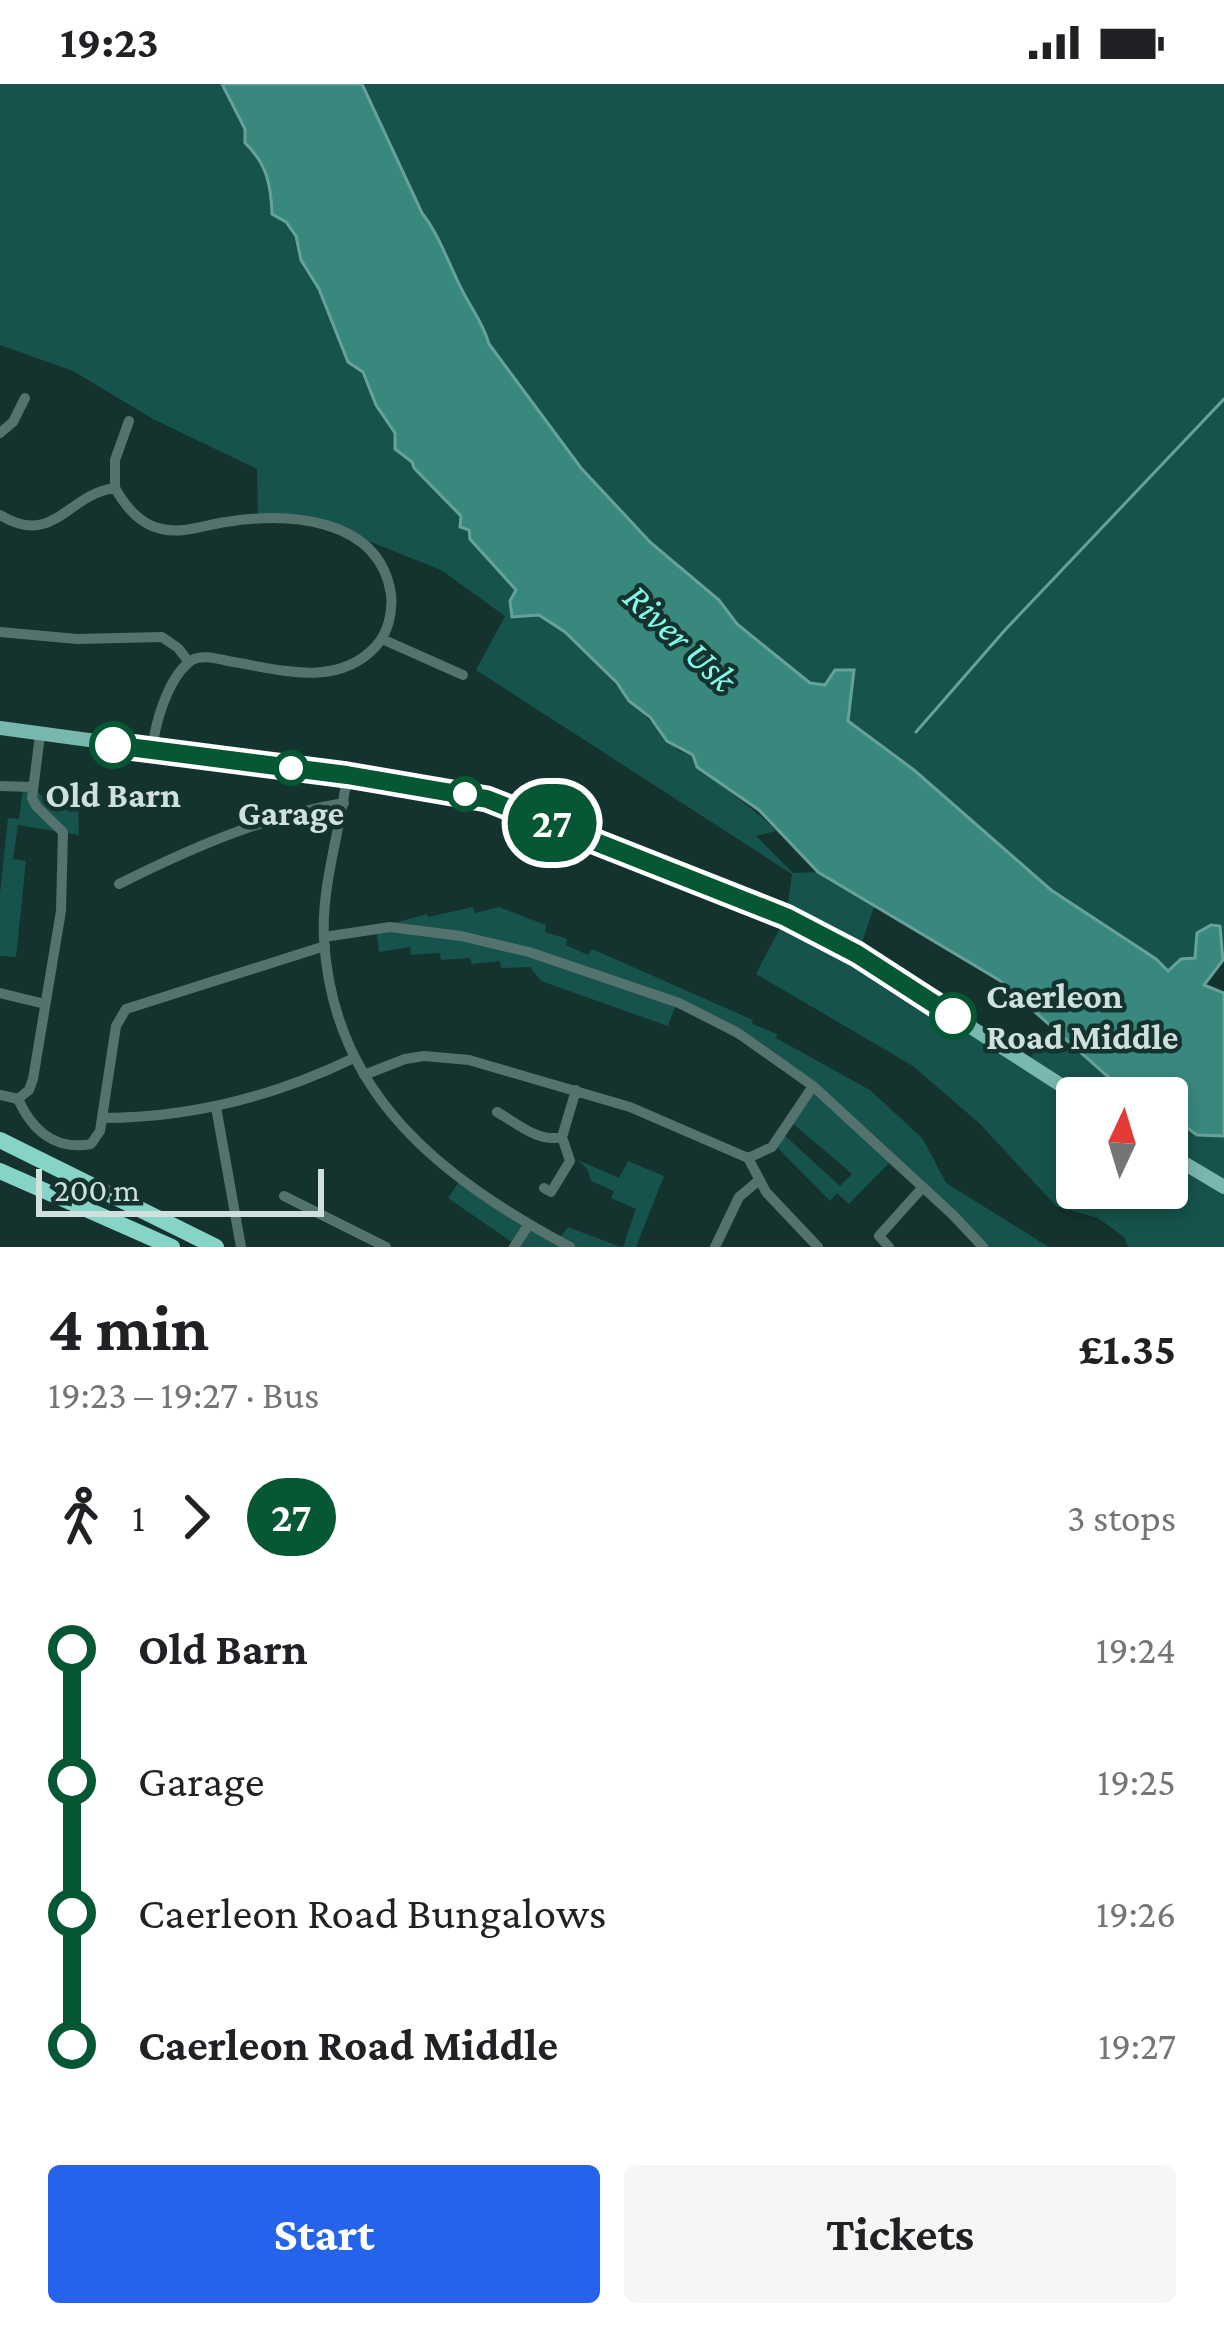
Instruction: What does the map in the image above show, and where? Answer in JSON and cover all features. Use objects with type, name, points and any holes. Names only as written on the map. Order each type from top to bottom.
[{"type":"highway","points":[[0,1140],[216,1247]]},
{"type":"highway","points":[[0,1150],[97,1188]]},
{"type":"highway","points":[[0,1171],[172,1247]]},
{"type":"main road","points":[[0,728],[487,799],[786,917],[857,954],[1056,1082]]},
{"type":"main road","points":[[1188,1166],[1224,1187]]},
{"type":"street","points":[[0,433],[16,418],[25,398]]},
{"type":"street","points":[[16,418],[27,426]]},
{"type":"street","points":[[129,421],[115,460],[115,488],[133,513],[166,530],[258,519],[315,522],[351,534],[372,550],[386,573],[392,604],[382,639],[362,659],[330,672],[204,657],[189,662],[159,710],[152,750]]},
{"type":"street","points":[[0,515],[35,527],[60,520],[80,500],[115,488]]},
{"type":"street","points":[[0,632],[77,639],[162,637],[189,662]]},
{"type":"street","points":[[382,639],[464,675]]},
{"type":"street","points":[[18,1099],[33,1079],[61,911],[63,832],[37,807],[33,788],[40,735]]},
{"type":"street","points":[[347,775],[327,879],[324,941],[336,1018],[354,1058],[390,1115],[418,1146],[570,1247]]},
{"type":"street","points":[[0,786],[33,788]]},
{"type":"street","points":[[119,884],[186,850],[272,819],[344,803]]},
{"type":"street","points":[[0,1095],[18,1099],[31,1124],[48,1138],[74,1146],[91,1144],[103,1118],[116,1027],[126,1009],[324,941],[390,927],[461,936],[529,952],[679,1003],[738,1033],[813,1086],[983,1247]]},
{"type":"street","points":[[0,993],[45,1004]]},
{"type":"street","points":[[364,1076],[405,1059],[443,1056],[504,1069],[636,1109],[748,1158],[772,1147],[813,1086]]},
{"type":"street","points":[[103,1118],[216,1107],[312,1078],[354,1058]]},
{"type":"street","points":[[544,1188],[551,1192],[570,1161],[562,1137],[576,1090]]},
{"type":"street","points":[[216,1107],[241,1247]]},
{"type":"street","points":[[497,1112],[542,1138],[562,1137]]},
{"type":"street","points":[[748,1158],[758,1181],[818,1247]]},
{"type":"street","points":[[716,1247],[739,1197],[758,1181]]},
{"type":"street","points":[[889,1247],[879,1236],[923,1187]]},
{"type":"street","points":[[284,1196],[386,1247]]},
{"type":"street","points":[[514,1247],[529,1224]]},
{"type":"shaded area","points":[[0,84],[222,84],[245,129],[245,143],[266,176],[272,214],[296,236],[301,260],[319,289],[348,361],[363,372],[376,405],[395,433],[396,449],[462,516],[470,539],[516,590],[520,614],[539,615],[565,632],[679,751],[693,755],[767,822],[776,831],[756,836],[793,873],[818,872],[874,907],[858,954],[1027,1062],[1054,1025],[1110,1077],[1056,1077],[1056,1206],[980,1124],[913,1066],[756,974],[786,917],[792,874],[476,670],[505,616],[441,570],[351,534],[315,522],[258,519],[257,469],[153,419],[73,371],[0,345]]},
{"type":"shaded area","points":[[362,84],[1224,84],[1224,948],[1197,933],[1195,959],[1169,971],[1051,890],[914,770],[847,721],[825,685],[810,683],[787,665],[651,543],[581,468],[489,344]]},
{"type":"shaded area","points":[[33,787],[43,797],[78,802],[79,835],[18,825],[13,859],[26,861],[16,957],[0,956],[8,818],[19,819],[23,789]]},
{"type":"shaded area","points":[[473,907],[475,913],[499,907],[546,925],[545,932],[567,939],[566,945],[588,955],[592,949],[777,1034],[776,1038],[870,1090],[923,1139],[946,1183],[1049,1247],[983,1247],[893,1159],[849,1204],[837,1193],[830,1201],[774,1144],[782,1133],[840,1186],[852,1174],[790,1121],[813,1085],[677,1002],[668,1026],[541,981],[530,967],[501,968],[500,961],[472,964],[470,958],[441,960],[440,953],[411,955],[410,947],[379,952],[376,928]]},
{"type":"shaded area","points":[[1188,1130],[1224,1136],[1224,1247],[1128,1247],[1124,1237],[1098,1218],[1066,1209],[1188,1209]]},
{"type":"shaded area","points":[[578,1160],[619,1178],[628,1161],[664,1176],[636,1247],[623,1247],[636,1209],[611,1198],[614,1191],[591,1181]]},
{"type":"shaded area","points":[[461,1179],[558,1240],[568,1227],[621,1247],[519,1247],[448,1198]]},
{"type":"water","name":"River Usk","points":[[222,84],[362,84],[489,344],[581,468],[651,543],[719,600],[737,624],[810,683],[825,685],[835,670],[854,670],[848,721],[914,770],[1051,890],[1168,971],[1181,959],[1195,958],[1197,933],[1220,926],[1223,960],[1204,985],[1224,993],[1224,1136],[1197,1135],[1188,1128],[1188,1077],[1108,1077],[999,980],[818,872],[759,810],[697,767],[693,755],[667,741],[650,717],[565,632],[539,615],[512,617],[510,601],[516,590],[470,539],[469,530],[460,527],[461,516],[395,449],[395,433],[376,405],[363,372],[348,362],[319,289],[301,260],[296,236],[272,214],[266,176],[245,143],[245,129]]},
{"type":"waterway","points":[[916,732],[1005,630],[1224,399]]},
{"type":"bus line","name":"27","points":[[113,745],[347,775],[487,799],[786,917],[857,954],[953,1016]]},
{"type":"place","name":"Old Barn","points":[[113,745]]},
{"type":"place","name":"Garage","points":[[291,768]]},
{"type":"place","name":"Caerleon Road Middle","points":[[953,1016]]}]
